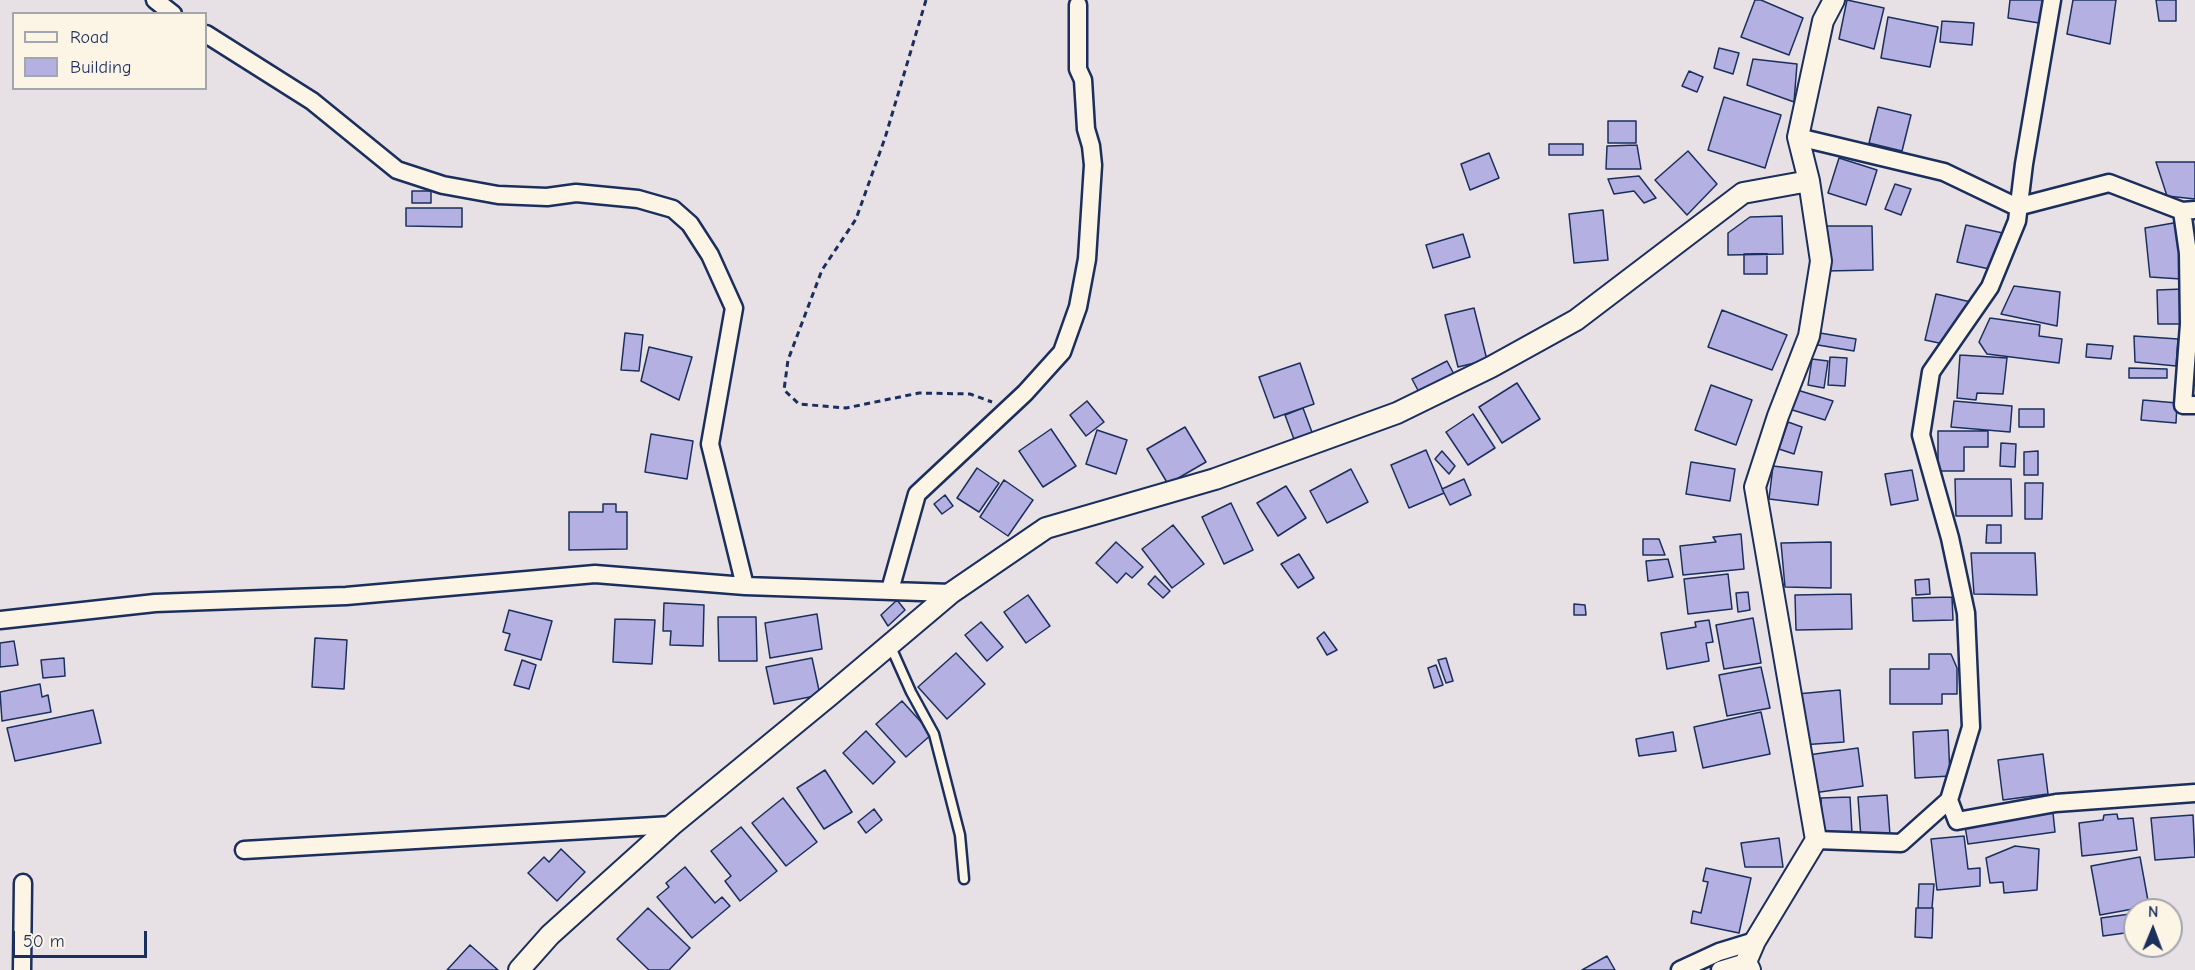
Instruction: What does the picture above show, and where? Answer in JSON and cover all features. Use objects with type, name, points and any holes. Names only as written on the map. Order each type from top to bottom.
[{"type":"street","points":[[155,0],[170,12]]},
{"type":"street","points":[[1719,970],[1748,966],[1755,941],[1816,840],[1755,487],[1778,416],[1809,336],[1821,261],[1809,181],[1797,137],[1823,21],[1834,0]]},
{"type":"street","points":[[1816,840],[1901,843],[1949,800],[1971,727],[1966,613],[1950,538],[1921,435],[1931,372],[1990,287],[2017,221],[2017,207],[2052,0]]},
{"type":"street","points":[[890,590],[917,494],[1009,408],[1062,352],[1077,307],[1087,259],[1093,165],[1086,129],[1083,81],[1078,69],[1079,2]]},
{"type":"street","points":[[207,35],[312,101],[397,170],[443,185],[498,195],[547,197],[576,194],[638,199],[673,209],[690,224],[710,255],[734,308],[710,444],[745,586]]},
{"type":"street","points":[[1797,137],[1944,172],[2017,207],[2109,183],[2188,211],[2189,324],[2183,405],[2195,405]]},
{"type":"street","points":[[519,970],[550,935],[672,825],[951,593],[1046,528],[1215,479],[1397,413],[1491,367],[1576,320],[1743,193],[1809,181]]},
{"type":"street","points":[[0,620],[155,603],[346,596],[595,574],[745,586],[951,593]]},
{"type":"street","points":[[1949,800],[1957,821],[2056,803],[2195,793]]},
{"type":"street","points":[[244,850],[672,825]]},
{"type":"street","points":[[22,970],[23,884]]},
{"type":"street","points":[[1680,970],[1719,952],[1755,941]]},
{"type":"lane","points":[[890,645],[911,692],[934,734],[960,835],[964,879]]},
{"type":"path","points":[[926,0],[885,138],[856,219],[822,270],[788,360],[784,390],[799,404],[846,408],[919,393],[970,394],[1009,408]]},
{"type":"building","points":[[1755,0],[1761,0],[1803,18],[1789,55],[1741,37]]},
{"type":"building","points":[[1847,0],[1884,8],[1874,49],[1839,39]]},
{"type":"building","points":[[2010,0],[2043,0],[2039,23],[2008,18]]},
{"type":"building","points":[[2073,0],[2116,0],[2110,44],[2067,34]]},
{"type":"building","points":[[2156,0],[2176,0],[2176,21],[2159,21]]},
{"type":"building","points":[[1888,17],[1938,27],[1930,67],[1881,58]]},
{"type":"building","points":[[1942,21],[1974,23],[1972,45],[1940,42]]},
{"type":"building","points":[[1719,48],[1739,53],[1733,74],[1714,68]]},
{"type":"building","points":[[1753,59],[1797,64],[1794,102],[1747,85]]},
{"type":"building","points":[[1689,71],[1703,77],[1697,92],[1682,86]]},
{"type":"building","points":[[1724,97],[1781,115],[1765,168],[1708,150]]},
{"type":"building","points":[[1878,107],[1911,115],[1902,151],[1869,143]]},
{"type":"building","points":[[1608,121],[1636,121],[1636,143],[1608,143]]},
{"type":"building","points":[[1549,144],[1583,144],[1583,155],[1549,155]]},
{"type":"building","points":[[1637,145],[1641,169],[1606,169],[1607,146]]},
{"type":"building","points":[[1688,151],[1717,184],[1687,215],[1655,180]]},
{"type":"building","points":[[1489,153],[1499,178],[1470,190],[1461,164]]},
{"type":"building","points":[[1839,158],[1877,170],[1866,205],[1828,193]]},
{"type":"building","points":[[2156,162],[2195,162],[2195,199],[2167,196]]},
{"type":"building","points":[[1639,176],[1656,198],[1644,203],[1634,191],[1614,194],[1608,179]]},
{"type":"building","points":[[1895,184],[1911,189],[1901,215],[1885,209]]},
{"type":"building","points":[[412,191],[431,191],[431,203],[412,203]]},
{"type":"building","points":[[406,208],[462,208],[462,227],[406,226]]},
{"type":"building","points":[[1603,210],[1608,260],[1574,263],[1569,214]]},
{"type":"building","points":[[1782,216],[1783,254],[1728,255],[1728,233],[1750,217]]},
{"type":"building","points":[[2179,222],[2181,279],[2150,277],[2145,228]]},
{"type":"building","points":[[1966,225],[2003,233],[1994,270],[1957,262]]},
{"type":"building","points":[[1825,226],[1872,226],[1873,270],[1826,271]]},
{"type":"building","points":[[1463,234],[1470,257],[1433,268],[1426,245]]},
{"type":"building","points":[[1744,254],[1767,254],[1767,274],[1744,274]]},
{"type":"building","points":[[2014,286],[2060,292],[2057,326],[2001,314]]},
{"type":"building","points":[[2183,289],[2189,324],[2158,324],[2157,290]]},
{"type":"building","points":[[1936,294],[1971,302],[1948,345],[1925,340]]},
{"type":"building","points":[[1474,308],[1487,360],[1458,367],[1445,315]]},
{"type":"building","points":[[1722,310],[1787,335],[1772,370],[1708,347]]},
{"type":"building","points":[[1990,318],[2040,325],[2039,336],[2062,339],[2059,363],[1987,354],[1979,342]]},
{"type":"building","points":[[625,333],[643,335],[639,371],[621,370]]},
{"type":"building","points":[[1820,333],[1856,339],[1854,351],[1818,345]]},
{"type":"building","points":[[2134,336],[2178,339],[2176,366],[2135,362]]},
{"type":"building","points":[[2087,344],[2113,346],[2111,359],[2086,357]]},
{"type":"building","points":[[649,347],[692,357],[679,400],[641,381]]},
{"type":"building","points":[[1960,355],[2007,358],[2003,394],[1977,393],[1976,400],[1957,398]]},
{"type":"building","points":[[1830,357],[1847,358],[1845,386],[1828,385]]},
{"type":"building","points":[[1812,359],[1828,361],[1824,388],[1808,385]]},
{"type":"building","points":[[1447,361],[1456,378],[1421,396],[1412,379]]},
{"type":"building","points":[[1300,363],[1314,404],[1274,418],[1259,377]]},
{"type":"building","points":[[2129,368],[2167,369],[2167,378],[2129,378]]},
{"type":"building","points":[[1517,383],[1540,419],[1502,443],[1479,407]]},
{"type":"building","points":[[1711,385],[1752,400],[1736,445],[1695,430]]},
{"type":"building","points":[[1794,389],[1833,401],[1825,420],[1786,408]]},
{"type":"building","points":[[2143,400],[2177,403],[2176,423],[2141,420]]},
{"type":"building","points":[[1087,401],[1104,422],[1086,436],[1070,415]]},
{"type":"building","points":[[1954,401],[2012,406],[2010,432],[1951,427]]},
{"type":"building","points":[[1303,408],[1313,435],[1295,442],[1285,415]]},
{"type":"building","points":[[2019,409],[2044,409],[2044,427],[2019,427]]},
{"type":"building","points":[[1473,414],[1495,448],[1468,465],[1446,432]]},
{"type":"building","points":[[1788,422],[1802,427],[1794,454],[1779,449]]},
{"type":"building","points":[[1185,427],[1206,462],[1168,484],[1147,449]]},
{"type":"building","points":[[1051,429],[1076,466],[1043,487],[1019,451]]},
{"type":"building","points":[[1097,430],[1127,440],[1116,474],[1086,464]]},
{"type":"building","points":[[1938,431],[1988,431],[1988,447],[1964,447],[1964,471],[1938,471]]},
{"type":"building","points":[[651,434],[693,441],[687,479],[645,472]]},
{"type":"building","points":[[2001,443],[2016,444],[2015,467],[2000,466]]},
{"type":"building","points":[[1426,450],[1444,493],[1409,508],[1391,465]]},
{"type":"building","points":[[1442,451],[1455,466],[1449,474],[1435,459]]},
{"type":"building","points":[[2038,451],[2038,475],[2024,475],[2024,452]]},
{"type":"building","points":[[1691,462],[1735,469],[1730,501],[1686,494]]},
{"type":"building","points":[[1773,466],[1822,472],[1818,505],[1769,499]]},
{"type":"building","points":[[977,468],[999,483],[979,512],[957,498]]},
{"type":"building","points":[[1351,469],[1368,502],[1327,523],[1310,491]]},
{"type":"building","points":[[1912,470],[1918,500],[1891,505],[1885,474]]},
{"type":"building","points":[[1464,479],[1471,495],[1450,505],[1442,489]]},
{"type":"building","points":[[1955,479],[2011,479],[2012,516],[1956,516]]},
{"type":"building","points":[[1004,480],[1033,500],[1008,536],[980,517]]},
{"type":"building","points":[[2025,483],[2043,483],[2042,519],[2025,519]]},
{"type":"building","points":[[1286,486],[1306,518],[1278,536],[1257,503]]},
{"type":"building","points":[[945,495],[953,506],[942,514],[934,504]]},
{"type":"building","points":[[1231,503],[1253,550],[1224,564],[1202,517]]},
{"type":"building","points":[[603,504],[616,504],[616,512],[627,512],[627,549],[569,550],[569,512],[603,512]]},
{"type":"building","points":[[1173,525],[1204,564],[1172,588],[1142,549]]},
{"type":"building","points":[[1987,525],[2001,525],[2001,543],[1986,543]]},
{"type":"building","points":[[1741,534],[1744,569],[1683,575],[1680,546],[1716,542],[1713,537]]},
{"type":"building","points":[[1643,539],[1659,539],[1665,555],[1643,555]]},
{"type":"building","points":[[1116,542],[1143,567],[1132,578],[1126,573],[1117,583],[1096,563]]},
{"type":"building","points":[[1831,542],[1831,588],[1785,587],[1781,543]]},
{"type":"building","points":[[1971,553],[2035,553],[2037,595],[1974,594]]},
{"type":"building","points":[[1299,554],[1314,578],[1298,588],[1281,564]]},
{"type":"building","points":[[1668,559],[1673,577],[1648,581],[1646,561]]},
{"type":"building","points":[[1728,574],[1732,609],[1688,614],[1684,579]]},
{"type":"building","points":[[1155,576],[1170,591],[1163,598],[1148,584]]},
{"type":"building","points":[[1929,579],[1930,594],[1916,595],[1915,580]]},
{"type":"building","points":[[1748,592],[1750,610],[1738,612],[1736,593]]},
{"type":"building","points":[[1851,594],[1852,629],[1796,630],[1795,595]]},
{"type":"building","points":[[1028,595],[1050,626],[1026,643],[1004,612]]},
{"type":"building","points":[[1952,597],[1953,620],[1913,621],[1912,598]]},
{"type":"building","points":[[897,600],[905,610],[888,626],[881,615]]},
{"type":"building","points":[[664,603],[704,605],[703,646],[670,645],[671,631],[663,631]]},
{"type":"building","points":[[1574,604],[1585,605],[1586,615],[1574,615]]},
{"type":"building","points":[[509,610],[552,621],[541,660],[505,650],[510,634],[503,632]]},
{"type":"building","points":[[817,614],[822,649],[770,658],[765,623]]},
{"type":"building","points":[[718,617],[756,617],[757,661],[719,661]]},
{"type":"building","points":[[1753,618],[1761,663],[1724,669],[1716,625]]},
{"type":"building","points":[[615,619],[655,620],[652,664],[613,662]]},
{"type":"building","points":[[1709,620],[1713,642],[1706,643],[1709,661],[1667,669],[1661,633],[1696,627],[1695,622]]},
{"type":"building","points":[[981,622],[1003,647],[987,661],[965,635]]},
{"type":"building","points":[[1324,632],[1337,650],[1327,655],[1317,638]]},
{"type":"building","points":[[315,638],[347,640],[344,689],[312,687]]},
{"type":"building","points":[[14,641],[18,665],[0,667],[0,643]]},
{"type":"building","points":[[956,653],[985,684],[947,719],[918,687]]},
{"type":"building","points":[[1929,654],[1951,654],[1957,668],[1957,694],[1942,694],[1942,704],[1890,704],[1890,669],[1929,669]]},
{"type":"building","points":[[64,658],[65,676],[43,678],[41,660]]},
{"type":"building","points":[[812,658],[820,695],[774,704],[766,667]]},
{"type":"building","points":[[1446,658],[1453,681],[1446,683],[1438,660]]},
{"type":"building","points":[[522,660],[536,665],[529,689],[514,685]]},
{"type":"building","points":[[1436,665],[1443,685],[1434,688],[1428,668]]},
{"type":"building","points":[[1761,667],[1770,708],[1727,716],[1719,675]]},
{"type":"building","points":[[40,684],[42,697],[48,695],[51,712],[2,721],[0,692]]},
{"type":"building","points":[[1840,690],[1844,742],[1801,745],[1797,694]]},
{"type":"building","points":[[902,701],[932,734],[906,757],[876,724]]},
{"type":"building","points":[[93,710],[101,743],[15,761],[7,728]]},
{"type":"building","points":[[1761,712],[1770,754],[1703,768],[1694,727]]},
{"type":"building","points":[[1948,730],[1950,776],[1915,778],[1913,732]]},
{"type":"building","points":[[866,731],[895,762],[873,784],[843,753]]},
{"type":"building","points":[[1673,732],[1676,751],[1639,756],[1636,739]]},
{"type":"building","points":[[1858,748],[1863,786],[1813,793],[1808,755]]},
{"type":"building","points":[[2043,754],[2048,794],[2003,800],[1998,760]]},
{"type":"building","points":[[825,770],[852,812],[824,829],[797,788]]},
{"type":"building","points":[[1887,795],[1890,835],[1861,838],[1858,797]]},
{"type":"building","points":[[1850,797],[1852,834],[1823,835],[1821,798]]},
{"type":"building","points":[[783,798],[817,842],[786,866],[752,823]]},
{"type":"building","points":[[874,809],[882,820],[866,833],[858,822]]},
{"type":"building","points":[[2053,813],[2055,832],[1968,844],[1965,826]]},
{"type":"building","points":[[2117,814],[2118,819],[2133,818],[2137,850],[2082,856],[2079,823],[2103,820],[2104,815]]},
{"type":"building","points":[[2193,815],[2195,857],[2155,860],[2151,818]]},
{"type":"building","points":[[741,827],[777,871],[740,901],[725,881],[731,876],[711,851]]},
{"type":"building","points":[[1964,836],[1968,869],[1980,868],[1980,886],[1937,890],[1931,839]]},
{"type":"building","points":[[1779,838],[1783,867],[1745,867],[1741,843]]},
{"type":"building","points":[[2015,846],[2039,849],[2037,890],[2004,893],[2003,882],[1990,883],[1986,858]]},
{"type":"building","points":[[561,849],[585,872],[557,901],[528,873],[544,857],[549,862]]},
{"type":"building","points":[[2140,857],[2148,898],[2123,898],[2123,911],[2100,915],[2091,866]]},
{"type":"building","points":[[685,867],[715,903],[722,897],[730,906],[692,938],[657,897],[669,887],[666,883]]},
{"type":"building","points":[[1706,868],[1751,878],[1739,933],[1691,923],[1693,911],[1701,913],[1708,882],[1703,881]]},
{"type":"building","points":[[1919,884],[1934,884],[1932,908],[1918,908]]},
{"type":"building","points":[[648,908],[690,948],[669,970],[649,970],[617,939]]},
{"type":"building","points":[[1916,908],[1933,908],[1932,938],[1915,937]]},
{"type":"building","points":[[2123,915],[2123,933],[2103,936],[2101,918]]},
{"type":"building","points":[[470,945],[498,970],[447,970]]},
{"type":"building","points":[[1607,956],[1615,970],[1582,970]]}]
